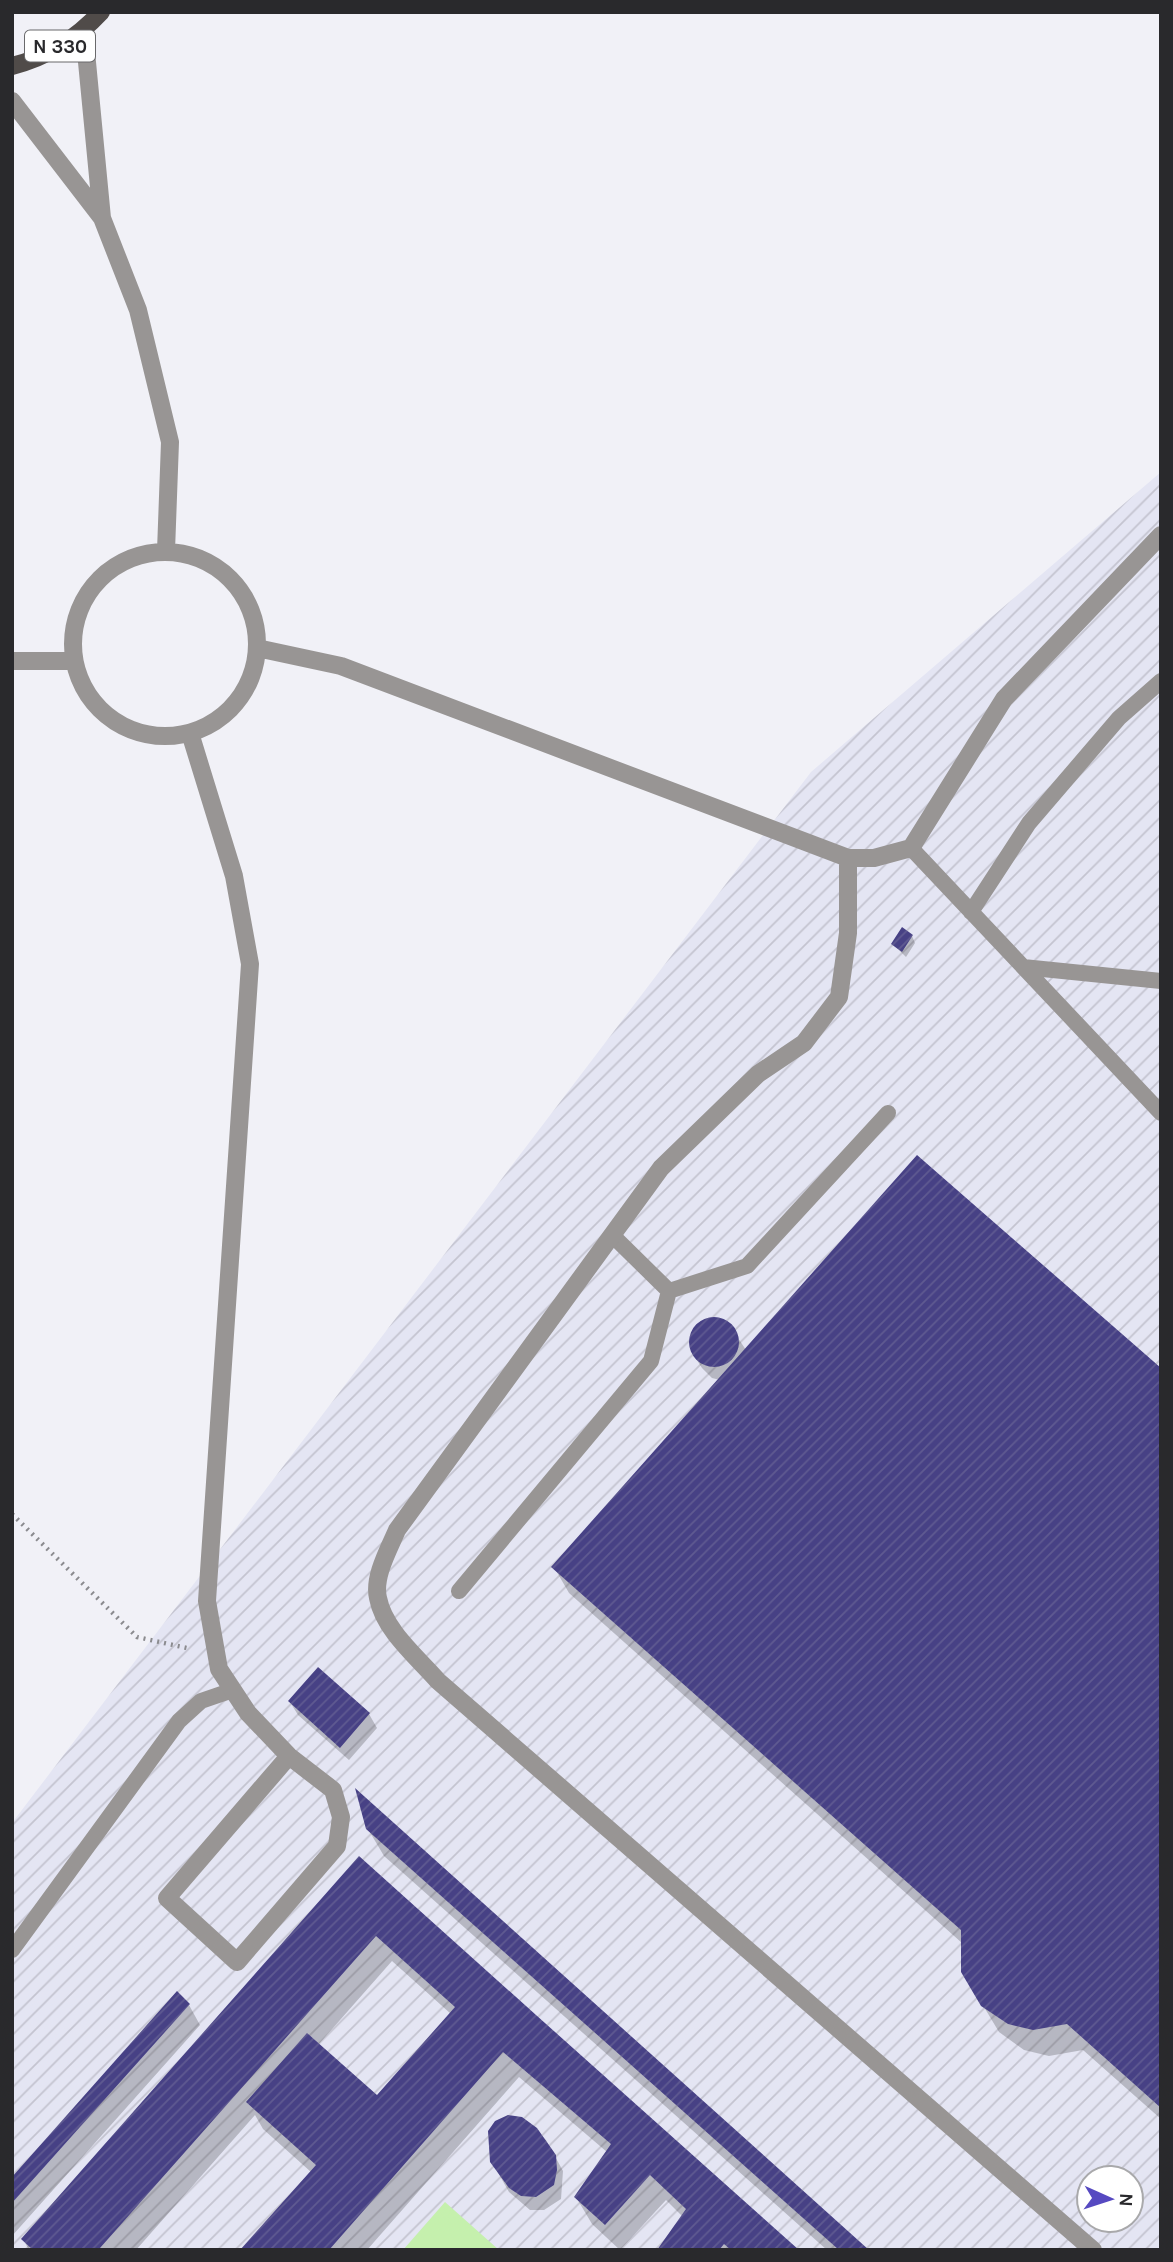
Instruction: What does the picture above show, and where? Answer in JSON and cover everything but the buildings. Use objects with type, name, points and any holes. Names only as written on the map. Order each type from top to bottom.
[{"type":"main road","name":"N 330","points":[[12,66],[40,59],[84,31],[100,12]]},
{"type":"street","points":[[84,31],[102,218],[138,310],[170,442],[166,551]]},
{"type":"street","points":[[12,101],[102,218]]},
{"type":"street","points":[[257,648],[341,666],[848,858],[874,858],[911,848],[1004,699],[1161,535]]},
{"type":"street","points":[[166,551],[195,556],[221,570],[234,584],[254,619],[257,648],[251,676],[237,702],[216,721],[190,733],[159,737],[130,730],[103,714],[84,690],[74,661],[73,634],[80,608],[94,584],[114,566],[139,555],[166,551]]},
{"type":"street","points":[[12,661],[74,661]]},
{"type":"street","points":[[190,733],[234,876],[250,964],[207,1601],[219,1669],[248,1713],[289,1756],[333,1790],[341,1817],[337,1846],[237,1962],[167,1898],[289,1756]]},
{"type":"street","points":[[848,858],[848,933],[839,997],[804,1043],[758,1074],[661,1168],[397,1530],[381,1570],[377,1597],[396,1634],[438,1681],[1093,2250]]},
{"type":"lane","points":[[971,912],[1029,823],[1119,718],[1161,681]]},
{"type":"lane","points":[[911,848],[1161,1113]]},
{"type":"lane","points":[[1023,967],[1161,981]]},
{"type":"lane","points":[[670,1291],[747,1266],[888,1113]]},
{"type":"lane","points":[[612,1235],[670,1291]]},
{"type":"lane","points":[[459,1591],[651,1362],[670,1291]]},
{"type":"lane","points":[[12,1950],[179,1721],[201,1700],[233,1690]]},
{"type":"path","points":[[12,1514],[137,1637],[217,1654]]},
{"type":"shaded area","points":[[1161,472],[1161,2250],[12,2250],[12,1823],[811,772]]},
{"type":"green space","points":[[445,2202],[499,2250],[403,2250]]}]
